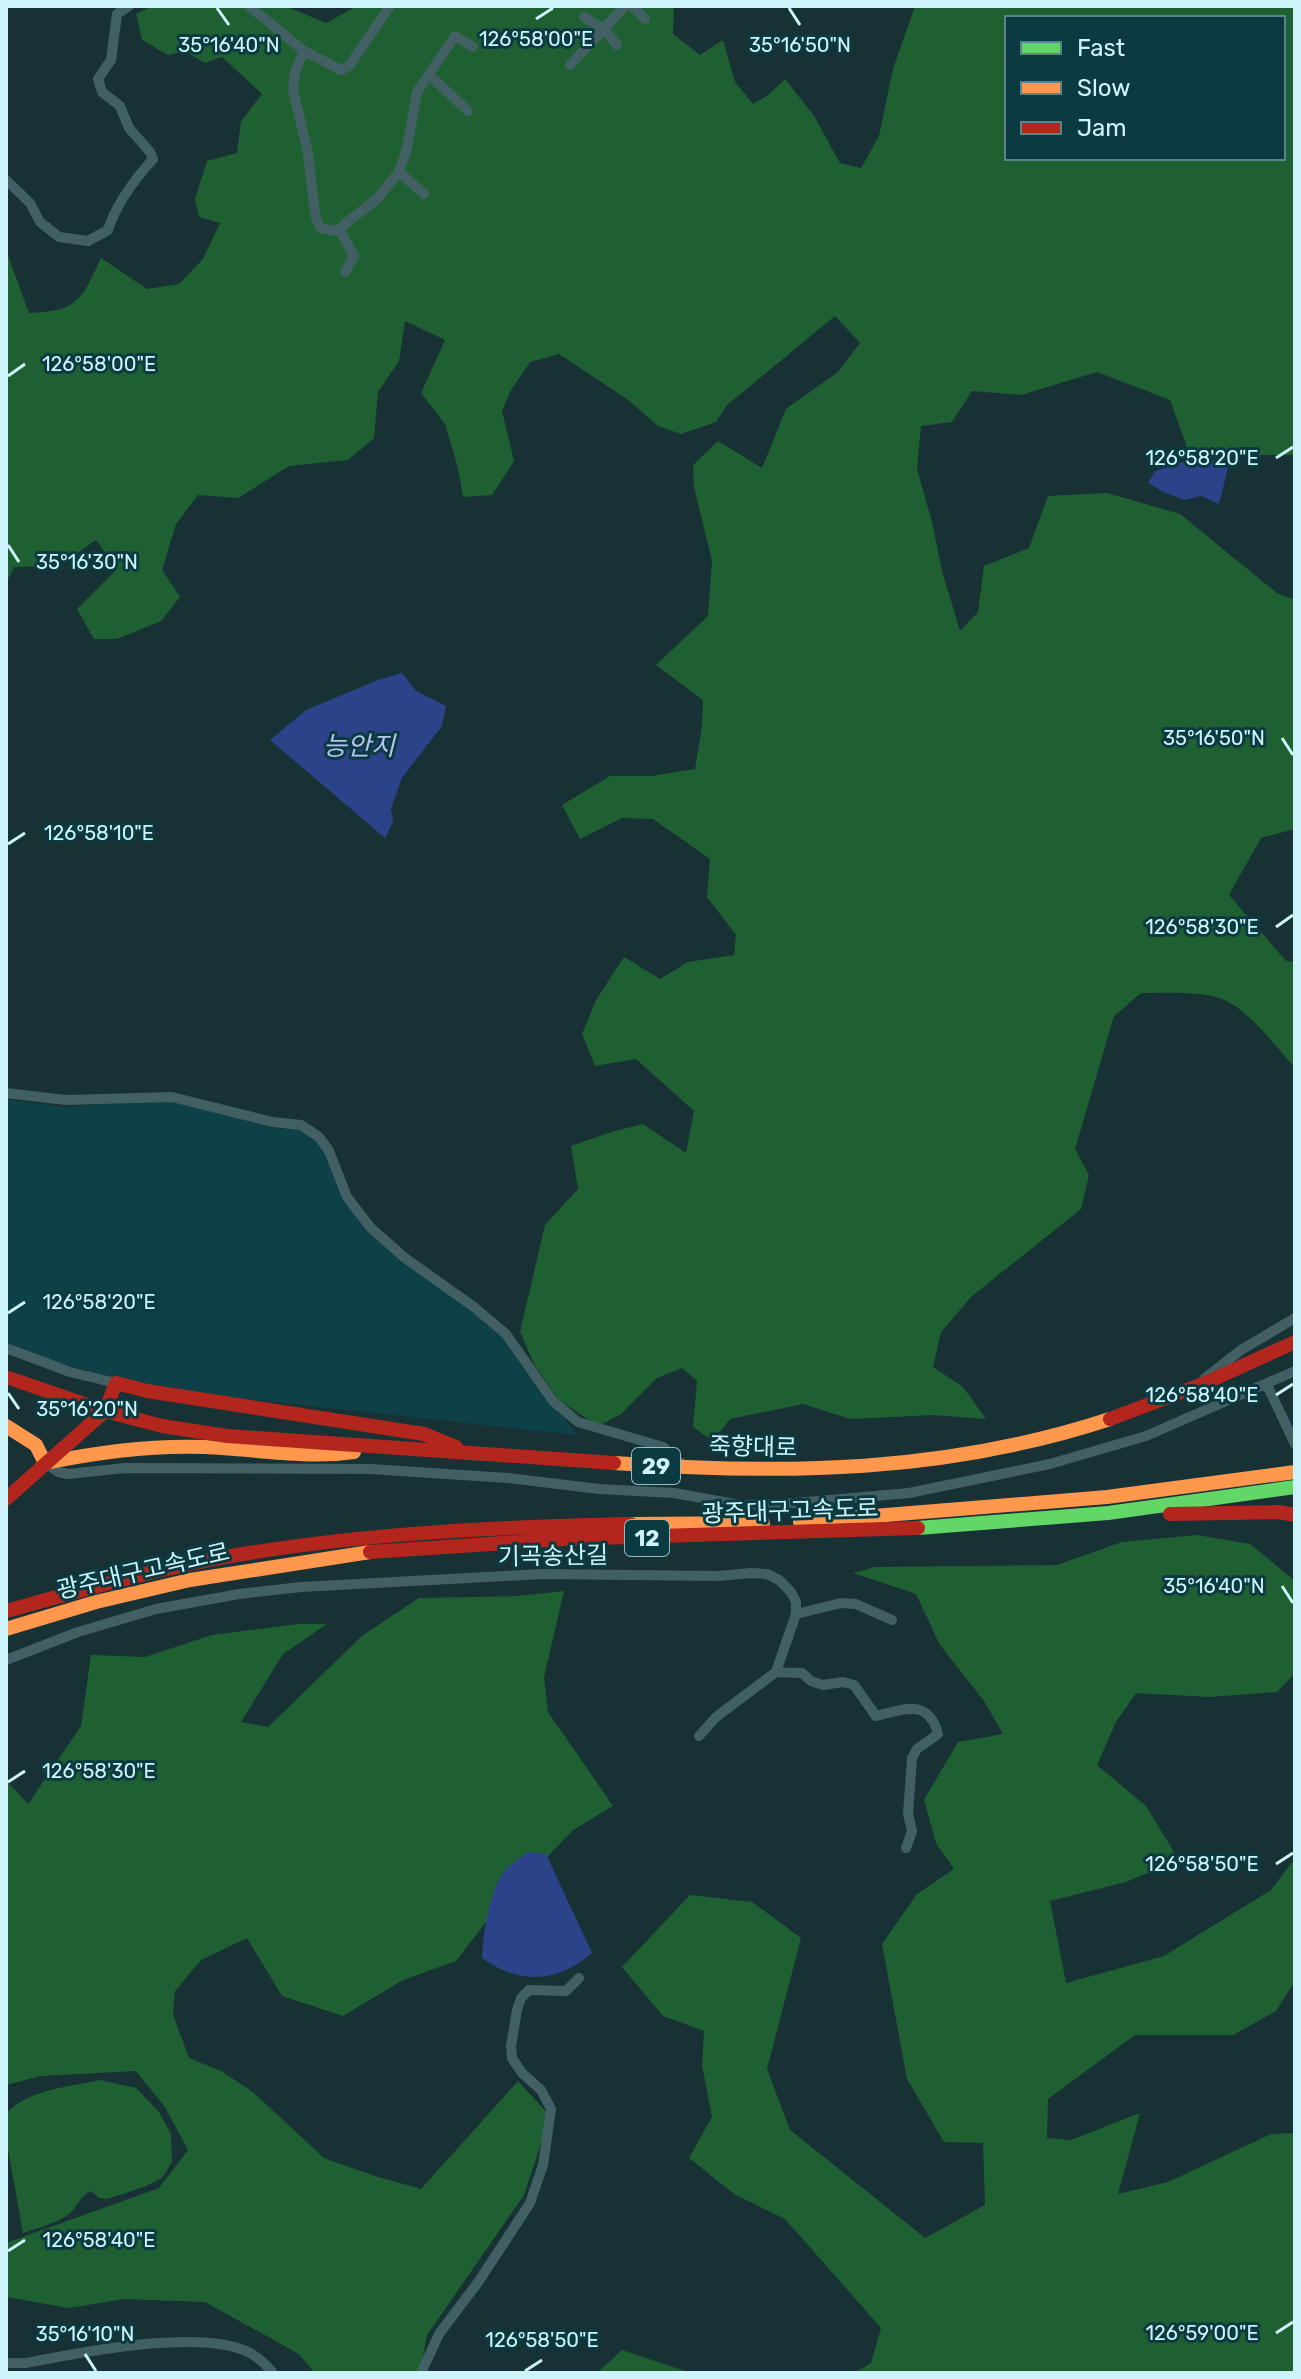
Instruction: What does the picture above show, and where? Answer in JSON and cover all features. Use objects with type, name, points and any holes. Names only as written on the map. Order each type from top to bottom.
[{"type":"main road","name":"죽향대로","points":[[6,1377],[105,1411],[162,1426],[227,1436],[743,1471],[851,1469],[978,1453],[1044,1439],[1190,1390],[1295,1342]]},
{"type":"main road","points":[[6,1499],[105,1411],[116,1383],[147,1391],[424,1434],[468,1453]]},
{"type":"main road","points":[[6,1426],[36,1445],[45,1463]]},
{"type":"main road","points":[[45,1463],[79,1455],[179,1447],[341,1455],[381,1447]]},
{"type":"main road","name":"광주대구고속도로","points":[[6,1611],[185,1564],[356,1538],[565,1524],[794,1523],[1107,1497],[1295,1472]]},
{"type":"main road","name":"광주대구고속도로","points":[[6,1629],[96,1602],[190,1580],[356,1553],[564,1539],[892,1530],[1108,1513],[1295,1487]]},
{"type":"main road","points":[[1108,1513],[1279,1512],[1295,1515]]},
{"type":"street","points":[[6,180],[30,203],[40,222],[59,237],[88,241],[108,230],[112,217],[138,176],[153,159],[129,128],[120,106],[102,92],[98,79],[111,60],[117,14],[129,6]]},
{"type":"street","points":[[249,6],[304,51],[341,70],[349,66],[390,6]]},
{"type":"street","points":[[570,65],[625,6]]},
{"type":"street","points":[[632,6],[645,19]]},
{"type":"street","points":[[584,17],[604,29],[617,45]]},
{"type":"street","points":[[304,51],[295,72],[293,90],[308,153],[315,214],[320,228],[336,231],[377,199],[399,172],[407,148],[417,92],[455,36],[473,47]]},
{"type":"street","points":[[429,75],[468,111]]},
{"type":"street","points":[[399,172],[424,194]]},
{"type":"street","points":[[339,229],[354,256],[345,272]]},
{"type":"street","points":[[6,1093],[66,1100],[172,1097],[273,1122],[301,1125],[319,1137],[329,1151],[347,1197],[371,1228],[405,1258],[506,1334],[553,1401],[578,1422],[663,1447],[687,1468]]},
{"type":"street","points":[[1190,1390],[1241,1350],[1295,1318]]},
{"type":"street","points":[[6,1348],[70,1372],[116,1383]]},
{"type":"street","points":[[45,1463],[58,1472],[68,1474],[125,1468],[370,1469],[674,1493],[741,1505],[796,1503],[909,1493],[1050,1464],[1146,1436],[1295,1371]]},
{"type":"street","points":[[1267,1385],[1295,1444]]},
{"type":"street","name":"기곡송산길","points":[[6,1660],[78,1632],[156,1609],[239,1594],[369,1581],[543,1574],[767,1574],[791,1592],[796,1602],[796,1614]]},
{"type":"street","points":[[699,1736],[716,1717],[776,1672],[796,1614],[841,1603],[856,1604],[892,1620]]},
{"type":"street","points":[[776,1672],[802,1673],[811,1681],[823,1685],[843,1682],[854,1685],[876,1716],[911,1707],[924,1713],[935,1724],[938,1734],[917,1749],[912,1758],[908,1814],[912,1831],[906,1848]]},
{"type":"street","points":[[421,2373],[439,2334],[479,2281],[530,2203],[543,2165],[551,2109],[541,2090],[522,2073],[512,2058],[511,2046],[521,1998],[529,1990],[566,1991],[579,1978]]},
{"type":"street","points":[[6,2363],[26,2363],[164,2343],[208,2342],[243,2350],[262,2360],[273,2373]]},
{"type":"shaded area","points":[[6,1099],[61,1107],[169,1100],[277,1129],[300,1128],[327,1153],[344,1198],[449,1293],[504,1335],[577,1435],[155,1389],[57,1362],[6,1342]]},
{"type":"green space","points":[[152,6],[285,6],[326,23],[357,6],[674,6],[673,34],[700,55],[723,40],[735,82],[753,104],[785,79],[814,116],[840,163],[861,168],[879,136],[893,69],[915,6],[1295,6],[1295,455],[1190,455],[1170,400],[1097,372],[1021,395],[972,391],[952,422],[921,426],[917,469],[960,631],[978,612],[984,566],[1029,548],[1048,496],[1107,493],[1180,514],[1277,593],[1295,600],[1295,829],[1261,838],[1229,895],[1286,961],[1295,962],[1295,1068],[1238,1008],[1216,997],[1188,993],[1141,993],[1114,1016],[1075,1149],[1089,1175],[1081,1209],[972,1296],[941,1332],[933,1367],[963,1387],[986,1419],[933,1415],[850,1419],[803,1404],[730,1419],[713,1441],[693,1427],[697,1381],[682,1368],[657,1378],[621,1414],[598,1426],[559,1400],[534,1364],[520,1332],[545,1225],[578,1189],[571,1146],[643,1124],[686,1153],[694,1111],[636,1059],[595,1066],[582,1034],[596,1000],[624,957],[660,979],[688,962],[734,955],[736,935],[707,897],[710,859],[653,819],[622,818],[580,839],[562,805],[610,776],[652,776],[695,769],[703,700],[656,665],[708,616],[712,561],[694,487],[693,465],[718,441],[762,468],[786,409],[838,372],[860,343],[835,316],[727,405],[716,422],[681,434],[658,426],[627,399],[559,354],[530,362],[511,390],[502,411],[514,461],[492,495],[463,497],[445,424],[421,393],[445,340],[405,321],[399,361],[378,392],[374,438],[348,460],[289,466],[238,498],[198,495],[176,524],[162,570],[180,597],[161,621],[117,639],[94,639],[77,609],[117,569],[96,540],[59,566],[14,567],[6,583],[6,250],[29,313],[59,309],[76,300],[83,293],[101,258],[147,289],[179,284],[203,259],[220,223],[199,217],[195,199],[207,161],[237,153],[241,121],[262,94],[222,57],[205,63],[185,51],[168,55],[142,40],[136,14]]},
{"type":"green space","points":[[1197,1535],[1250,1544],[1295,1581],[1295,1673],[1277,1692],[1210,1697],[1136,1693],[1116,1722],[1097,1765],[1146,1806],[1179,1860],[1126,1882],[1050,1901],[1066,1983],[1164,1956],[1271,1890],[1295,1858],[1295,1981],[1276,2011],[1233,2035],[1135,2035],[1048,2099],[1047,2138],[1071,2140],[1140,2113],[1118,2194],[1168,2182],[1271,2134],[1295,2133],[1295,2373],[855,2373],[871,2363],[881,2328],[785,2219],[734,2194],[689,2158],[712,2117],[702,2065],[704,2031],[663,2016],[622,1967],[690,1895],[752,1902],[801,1938],[767,2069],[790,2130],[925,2238],[985,2205],[983,2143],[944,2142],[907,2079],[882,1944],[917,1894],[954,1869],[936,1843],[924,1800],[958,1742],[1003,1734],[984,1701],[940,1645],[916,1594],[853,1573],[875,1567],[1057,1565],[1122,1542]]},
{"type":"green space","points":[[564,1591],[544,1677],[548,1712],[613,1806],[573,1830],[493,1913],[456,1961],[403,1980],[343,2016],[282,1996],[247,1938],[201,1960],[175,1991],[173,2015],[189,2058],[221,2071],[253,2092],[324,2158],[375,2176],[421,2189],[518,2081],[550,2116],[524,2195],[427,2335],[420,2373],[315,2373],[299,2354],[205,2302],[124,2299],[69,2308],[6,2297],[6,2243],[159,2188],[188,2150],[165,2107],[136,2071],[41,2076],[6,2085],[6,1780],[28,1804],[81,1726],[91,1655],[145,1657],[212,1635],[298,1624],[327,1624],[283,1654],[241,1722],[268,1727],[363,1635],[419,1598],[517,1596]]},
{"type":"green space","points":[[100,2080],[136,2088],[159,2112],[171,2134],[172,2162],[162,2178],[144,2187],[107,2199],[99,2198],[91,2191],[63,2218],[23,2233],[6,2138],[6,2113],[38,2094]]},
{"type":"green space","points":[[622,2350],[691,2373],[597,2373]]},
{"type":"water","points":[[1205,459],[1222,461],[1228,468],[1219,504],[1201,496],[1185,500],[1148,483],[1155,471]]},
{"type":"water","name":"능안지","points":[[402,673],[416,691],[446,706],[442,726],[402,778],[391,808],[393,822],[385,838],[270,740],[306,710]]},
{"type":"water","points":[[528,1852],[546,1854],[592,1953],[565,1970],[538,1977],[510,1973],[482,1958],[486,1923],[496,1885],[508,1867]]},
{"type":"traffic: fast","points":[[918,1528],[1108,1513],[1295,1487]]},
{"type":"traffic: slow","points":[[614,1463],[740,1469],[864,1466],[987,1450],[1110,1419]]},
{"type":"traffic: slow","points":[[6,1426],[36,1445],[45,1463],[165,1447],[298,1454],[354,1452]]},
{"type":"traffic: slow","points":[[800,1522],[1107,1497],[1295,1472]]},
{"type":"traffic: slow","points":[[631,1524],[763,1523]]},
{"type":"traffic: slow","points":[[6,1629],[96,1602],[190,1580],[370,1552]]},
{"type":"traffic: jam","points":[[1110,1419],[1203,1384],[1295,1342]]},
{"type":"traffic: jam","points":[[6,1377],[105,1411],[162,1426],[227,1436],[614,1463]]},
{"type":"traffic: jam","points":[[6,1499],[105,1411],[116,1383]]},
{"type":"traffic: jam","points":[[116,1383],[147,1391],[424,1434],[456,1447]]},
{"type":"traffic: jam","points":[[1170,1514],[1279,1512],[1295,1515]]},
{"type":"traffic: jam","points":[[6,1611],[179,1566],[286,1547],[433,1532],[631,1524]]},
{"type":"traffic: jam","points":[[370,1552],[564,1539],[918,1528]]}]
